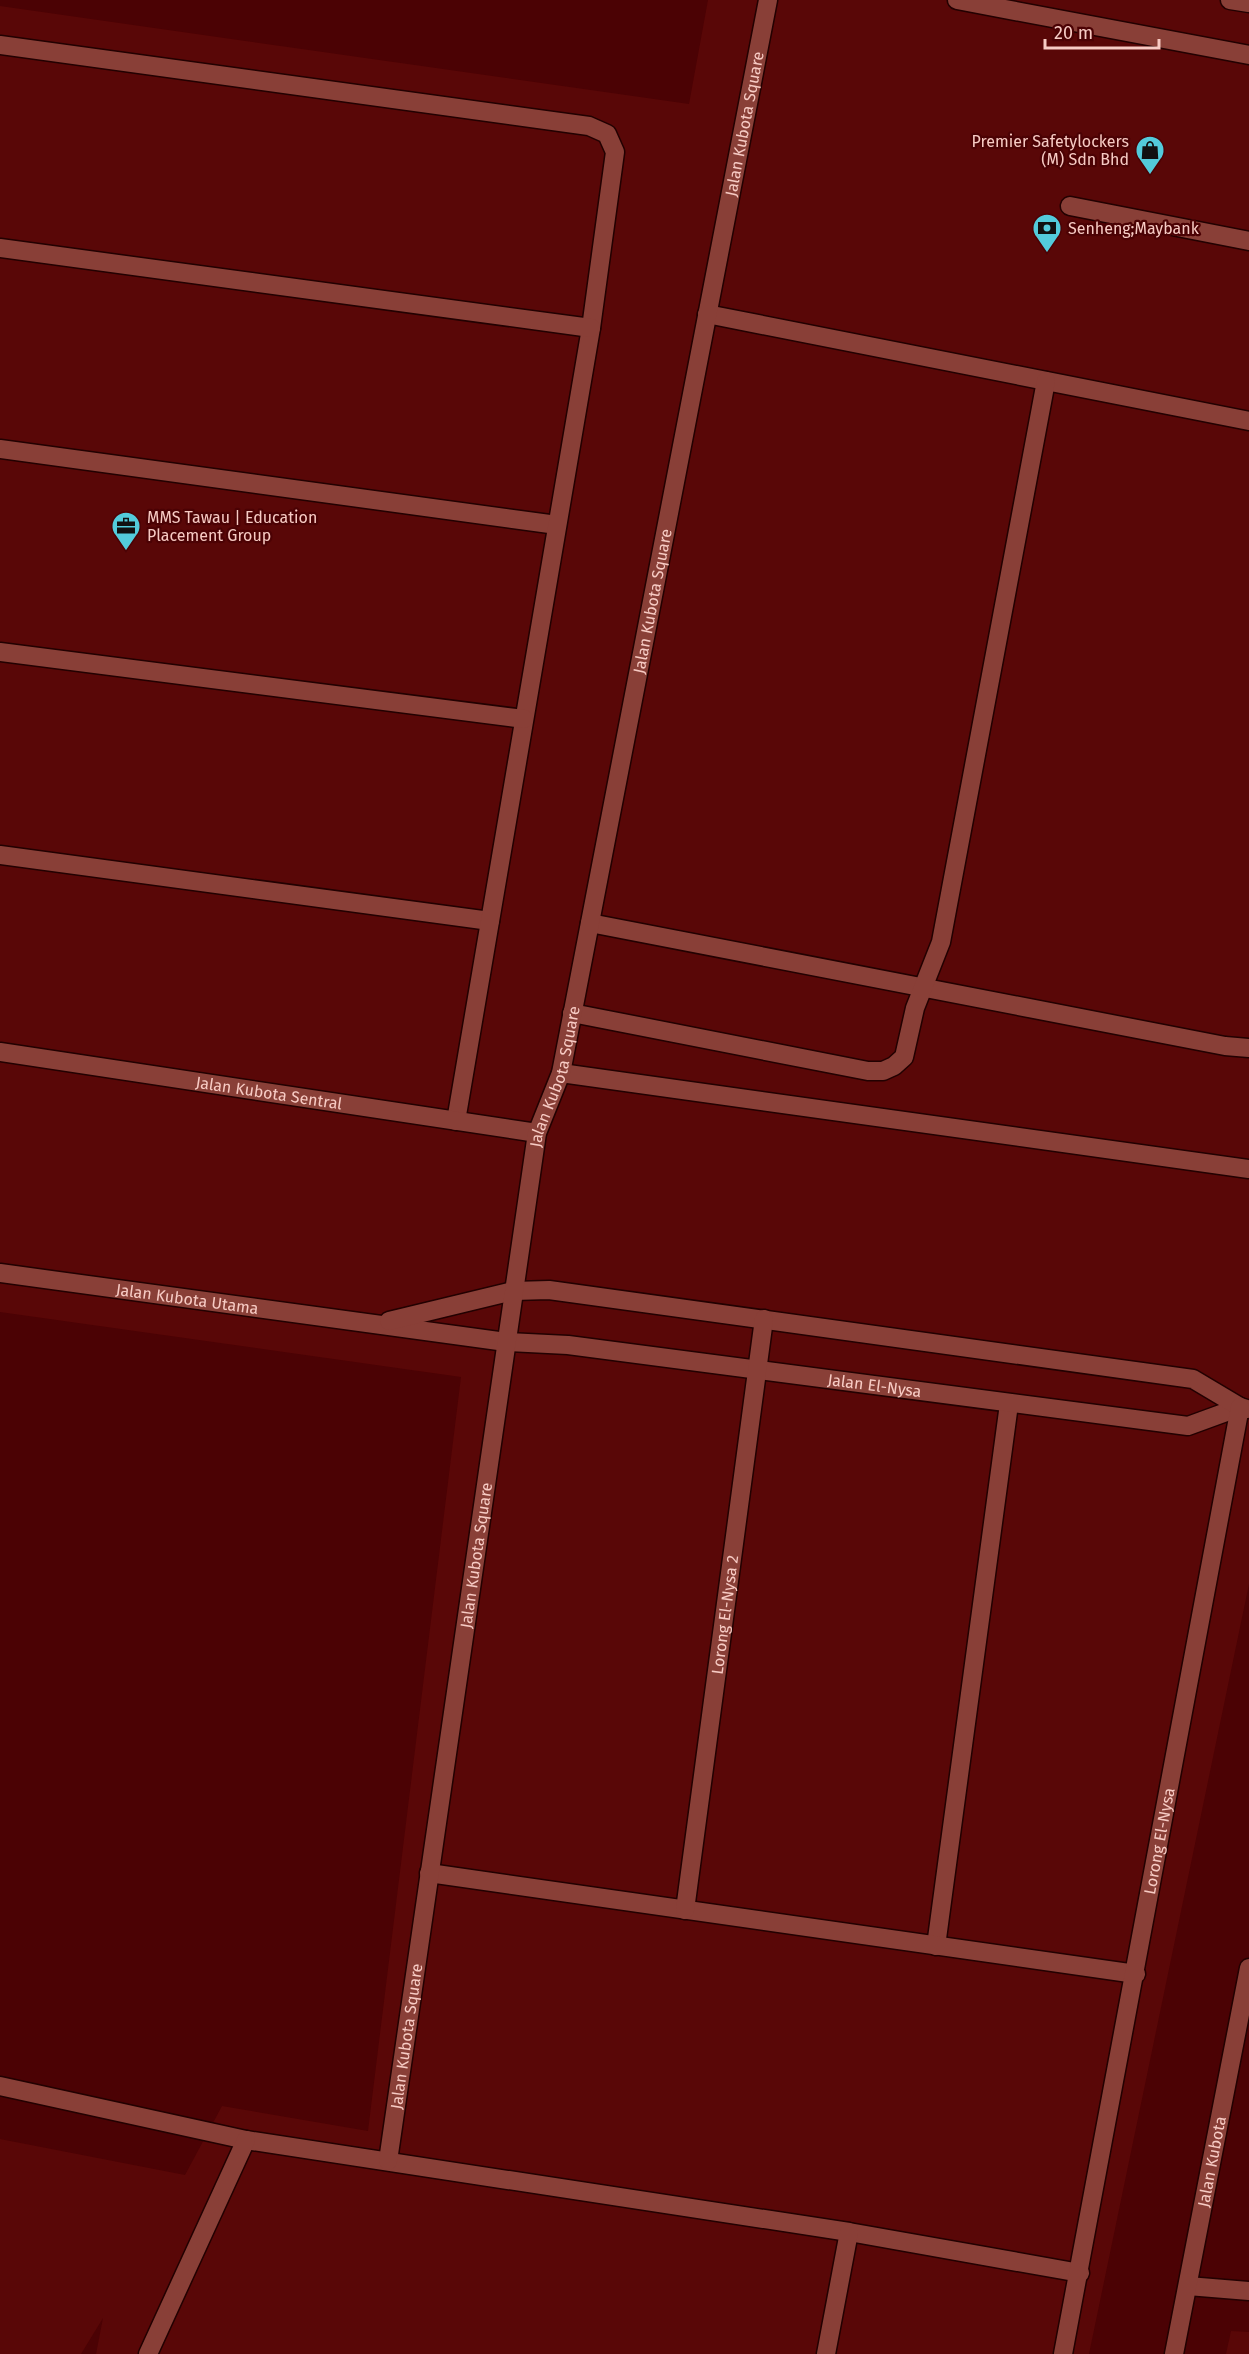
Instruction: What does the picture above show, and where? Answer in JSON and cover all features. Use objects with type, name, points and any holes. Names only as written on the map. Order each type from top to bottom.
[{"type":"street","name":"Jalan Kubota Square","points":[[388,2161],[537,1133],[561,1073],[768,0]]},
{"type":"street","points":[[957,0],[1249,55]]},
{"type":"street","points":[[1230,0],[1249,3]]},
{"type":"street","points":[[0,45],[589,126],[607,134],[615,152],[591,328],[456,1121]]},
{"type":"street","points":[[1070,206],[1249,241]]},
{"type":"street","points":[[0,248],[591,328]]},
{"type":"street","points":[[707,314],[1249,421]]},
{"type":"street","points":[[572,1013],[868,1071],[883,1071],[894,1066],[904,1057],[923,987],[941,942],[1046,381]]},
{"type":"street","points":[[0,449],[557,525]]},
{"type":"street","points":[[0,652],[524,719]]},
{"type":"street","points":[[0,855],[490,921]]},
{"type":"street","points":[[590,923],[1225,1046],[1249,1048]]},
{"type":"street","name":"Jalan Kubota Sentral","points":[[0,1052],[537,1133]]},
{"type":"street","points":[[561,1073],[1249,1169]]},
{"type":"street","name":"Jalan Kubota Utama","points":[[0,1273],[506,1342]]},
{"type":"street","points":[[513,1291],[549,1290],[1193,1379],[1244,1408]]},
{"type":"street","name":"Jalan Kubota Utama","points":[[376,1324],[513,1291]]},
{"type":"street","name":"Lorong El-Nysa 2","points":[[685,1910],[764,1319]]},
{"type":"street","name":"Jalan El-Nysa","points":[[506,1342],[568,1345],[758,1368],[1009,1404],[1188,1426],[1244,1408]]},
{"type":"street","points":[[936,1946],[1009,1404]]},
{"type":"street","name":"Lorong El-Nysa","points":[[1064,2354],[1244,1408]]},
{"type":"street","points":[[429,1873],[1136,1974]]},
{"type":"street","name":"Jalan Kubota","points":[[1174,2354],[1249,1968]]},
{"type":"street","points":[[0,2086],[246,2140],[849,2232],[1080,2273]]},
{"type":"street","points":[[148,2354],[246,2140]]},
{"type":"street","points":[[826,2354],[849,2232]]},
{"type":"street","points":[[1188,2286],[1249,2291]]},
{"type":"shaded area","points":[[708,0],[1249,0],[1249,1584],[1089,2354],[96,2354],[103,2318],[81,2354],[0,2354],[0,2139],[185,2175],[222,2106],[368,2131],[461,1377],[0,1312],[0,6],[689,104]]},
{"type":"shaded area","points":[[1231,2331],[1249,2332],[1249,2354],[1226,2354]]},
{"type":"place","name":"Premier Safetylockers (M) Sdn Bhd","points":[[1150,176]]},
{"type":"place","name":"Senheng;Maybank","points":[[1047,254]]},
{"type":"place","name":"MMS Tawau | Education Placement Group","points":[[126,552]]}]
